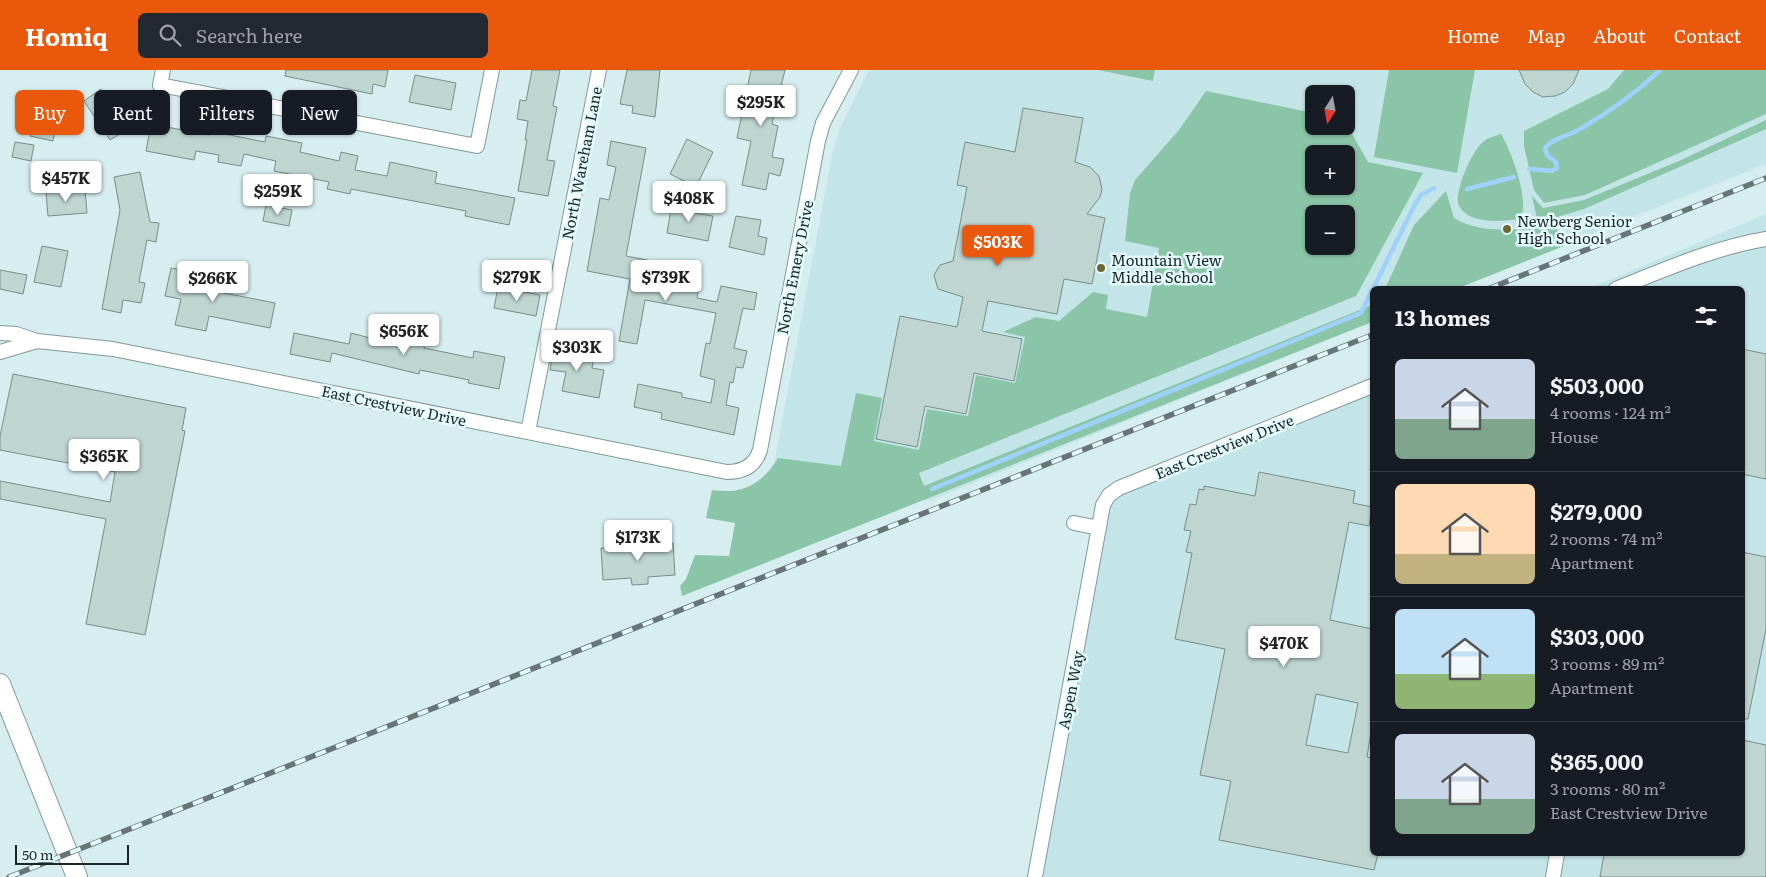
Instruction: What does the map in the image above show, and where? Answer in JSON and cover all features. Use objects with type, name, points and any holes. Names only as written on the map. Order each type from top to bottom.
[{"type":"main road","points":[[0,684],[77,877]]},
{"type":"street","points":[[163,70],[160,85],[477,146],[492,70]]},
{"type":"street","name":"North Wareham Lane","points":[[528,432],[599,70]]},
{"type":"street","name":"North Emery Drive","points":[[749,467],[757,459],[760,450],[818,141],[824,123],[851,70]]},
{"type":"street","points":[[1624,286],[1699,256],[1733,245],[1766,240]]},
{"type":"street","name":"East Crestview Drive","points":[[0,333],[16,334],[38,341],[123,350],[727,472],[737,472],[749,467]]},
{"type":"street","name":"East Crestview Drive","points":[[0,352],[38,341]]},
{"type":"street","name":"East Crestview Drive","points":[[1099,528],[1103,505],[1109,495],[1119,488],[1370,387]]},
{"type":"street","points":[[1074,523],[1099,528]]},
{"type":"street","name":"Aspen Way","points":[[1035,877],[1099,528]]},
{"type":"street","points":[[1553,877],[1557,856]]},
{"type":"shaded area","name":"Mountain View Middle School","points":[[869,70],[1766,70],[1766,164],[1461,286],[1370,286],[1370,323],[929,501],[773,469],[833,150],[841,126]]},
{"type":"shaded area","points":[[1766,214],[1766,877],[1032,877],[1099,528],[1119,488],[1370,381],[1370,856],[1745,856],[1745,286],[1595,286]]},
{"type":"green space","points":[[1098,70],[1155,70],[1153,81]]},
{"type":"green space","points":[[1389,70],[1475,70],[1457,173],[1374,157]]},
{"type":"green space","points":[[1624,70],[1766,70],[1766,114],[1585,195],[1544,203],[1534,190],[1524,146],[1524,131],[1608,89]]},
{"type":"green space","points":[[1206,91],[1305,111],[1305,135],[1353,135],[1368,162],[1423,173],[1356,296],[919,473],[924,486],[1370,306],[1370,323],[682,596],[680,586],[686,579],[695,555],[729,556],[735,523],[706,518],[712,490],[733,491],[743,489],[766,474],[778,458],[841,466],[856,393],[882,398],[874,441],[919,450],[927,409],[968,416],[976,375],[1015,383],[1025,337],[1003,332],[1036,317],[1059,321],[1093,292],[1108,295],[1106,309],[1147,317],[1159,248],[1125,241],[1130,193],[1135,180],[1179,130]]},
{"type":"green space","points":[[1766,120],[1766,129],[1584,209],[1554,218],[1537,219],[1532,196],[1543,208],[1584,200],[1679,161]]},
{"type":"green space","points":[[1501,134],[1516,170],[1522,192],[1523,210],[1518,219],[1494,221],[1478,219],[1464,212],[1459,206],[1458,200],[1461,183],[1469,163],[1483,142]]},
{"type":"green space","points":[[1446,191],[1454,218],[1466,224],[1504,230],[1556,227],[1564,246],[1464,286],[1386,286],[1414,225]]},
{"type":"building","points":[[286,70],[388,70],[385,87],[373,84],[372,94],[285,76]]},
{"type":"building","points":[[532,70],[560,70],[553,106],[557,107],[547,160],[555,161],[548,196],[518,191],[527,140],[525,140],[528,121],[517,119],[520,100],[526,101]]},
{"type":"building","points":[[627,70],[660,70],[655,117],[632,113],[633,106],[620,104]]},
{"type":"building","points":[[751,70],[785,70],[772,124],[778,126],[772,157],[784,159],[780,176],[769,173],[766,190],[742,185],[751,141],[737,138]]},
{"type":"building","points":[[1519,70],[1579,70],[1573,84],[1565,92],[1555,96],[1543,97],[1533,92],[1525,84]]},
{"type":"building","points":[[415,75],[456,83],[451,110],[409,102]]},
{"type":"building","points":[[94,94],[94,116],[84,101]]},
{"type":"building","points":[[1023,108],[1083,118],[1075,162],[1090,167],[1099,176],[1102,189],[1100,197],[1087,214],[1105,218],[1092,284],[1064,279],[1057,314],[988,301],[982,331],[1022,339],[1014,381],[974,373],[966,414],[925,406],[917,447],[876,439],[900,316],[957,327],[963,297],[938,289],[934,275],[940,265],[953,261],[967,187],[957,185],[965,142],[1015,152]]},
{"type":"building","points":[[170,128],[180,130],[180,135],[230,135],[265,142],[266,136],[302,143],[300,152],[339,161],[341,152],[358,156],[355,170],[387,176],[390,162],[437,172],[435,183],[515,198],[509,225],[465,216],[466,211],[351,189],[350,194],[327,189],[329,182],[274,171],[276,161],[244,154],[241,166],[218,162],[219,155],[196,151],[194,160],[146,151],[149,135],[170,135]]},
{"type":"building","points":[[30,135],[54,135],[53,141]]},
{"type":"building","points":[[107,135],[118,135],[110,140]]},
{"type":"building","points":[[687,139],[713,152],[696,187],[670,174]]},
{"type":"building","points":[[611,141],[646,148],[626,256],[652,261],[649,275],[699,284],[697,298],[717,302],[721,286],[757,293],[754,310],[743,308],[734,348],[747,351],[743,368],[736,367],[733,383],[730,382],[726,405],[739,408],[734,435],[661,419],[662,413],[634,407],[638,384],[682,393],[682,397],[711,403],[715,380],[700,376],[706,343],[710,344],[716,313],[645,300],[637,344],[619,341],[630,279],[587,271],[600,198],[609,200],[616,167],[607,165]]},
{"type":"building","points":[[15,142],[34,145],[31,161],[12,157]]},
{"type":"building","points":[[140,172],[150,222],[159,223],[156,242],[147,240],[139,282],[145,283],[141,303],[123,300],[121,313],[102,309],[120,210],[114,177]]},
{"type":"building","points":[[85,190],[87,213],[48,216],[46,193]]},
{"type":"building","points":[[672,203],[690,207],[689,212],[713,216],[708,241],[667,233]]},
{"type":"building","points":[[266,205],[292,210],[289,226],[263,221]]},
{"type":"building","points":[[736,216],[761,220],[758,236],[767,238],[764,255],[729,247]]},
{"type":"building","points":[[42,246],[68,251],[61,287],[34,282]]},
{"type":"building","points":[[171,268],[217,277],[214,291],[275,303],[270,328],[209,316],[206,331],[175,325],[181,299],[165,296]]},
{"type":"building","points":[[0,270],[27,275],[23,294],[0,289]]},
{"type":"building","points":[[498,287],[540,295],[536,316],[494,308]]},
{"type":"building","points":[[372,328],[426,339],[424,348],[473,358],[474,351],[505,357],[499,389],[468,383],[469,380],[420,370],[419,374],[332,353],[330,362],[290,354],[294,333],[349,344],[351,333],[370,338]]},
{"type":"building","points":[[554,345],[571,348],[570,353],[594,357],[592,368],[604,370],[599,398],[562,391],[566,372],[550,370]]},
{"type":"building","points":[[1745,350],[1766,354],[1766,479],[1745,475]]},
{"type":"building","points":[[13,374],[186,408],[182,430],[185,431],[145,635],[86,624],[106,519],[0,499],[0,481],[110,502],[115,472],[0,450],[0,436]]},
{"type":"building","points":[[1259,472],[1355,491],[1353,503],[1370,507],[1369,526],[1349,522],[1330,620],[1370,629],[1370,738],[1367,757],[1370,758],[1370,856],[1378,856],[1374,870],[1219,840],[1231,781],[1200,775],[1225,649],[1175,639],[1192,553],[1186,552],[1191,531],[1184,530],[1190,504],[1196,505],[1199,489],[1204,490],[1204,486],[1255,496]],"holes":[[[1316,694],[1358,703],[1348,753],[1306,745]]]},
{"type":"building","points":[[644,537],[644,545],[673,543],[675,575],[648,577],[648,584],[632,585],[631,578],[603,580],[601,548],[630,546],[630,538]]},
{"type":"building","points":[[1745,553],[1766,557],[1766,629],[1748,719],[1745,719]]},
{"type":"building","points":[[1745,741],[1766,745],[1766,877],[1600,877],[1604,856],[1745,856]]},
{"type":"waterway","points":[[1529,169],[1552,171],[1557,168],[1556,162],[1547,155],[1545,148],[1549,144],[1577,131],[1603,115],[1660,70]]},
{"type":"waterway","points":[[1467,189],[1514,177]]},
{"type":"waterway","points":[[1374,286],[1414,206],[1421,195],[1434,188]]},
{"type":"waterway","points":[[932,489],[1361,313],[1370,294]]},
{"type":"railway","points":[[1496,286],[1766,178]]},
{"type":"railway","points":[[9,877],[1370,336]]},
{"type":"place","name":"Newberg Senior High School","points":[[1507,229]]},
{"type":"place","name":"Mountain View Middle School","points":[[1101,268]]}]
